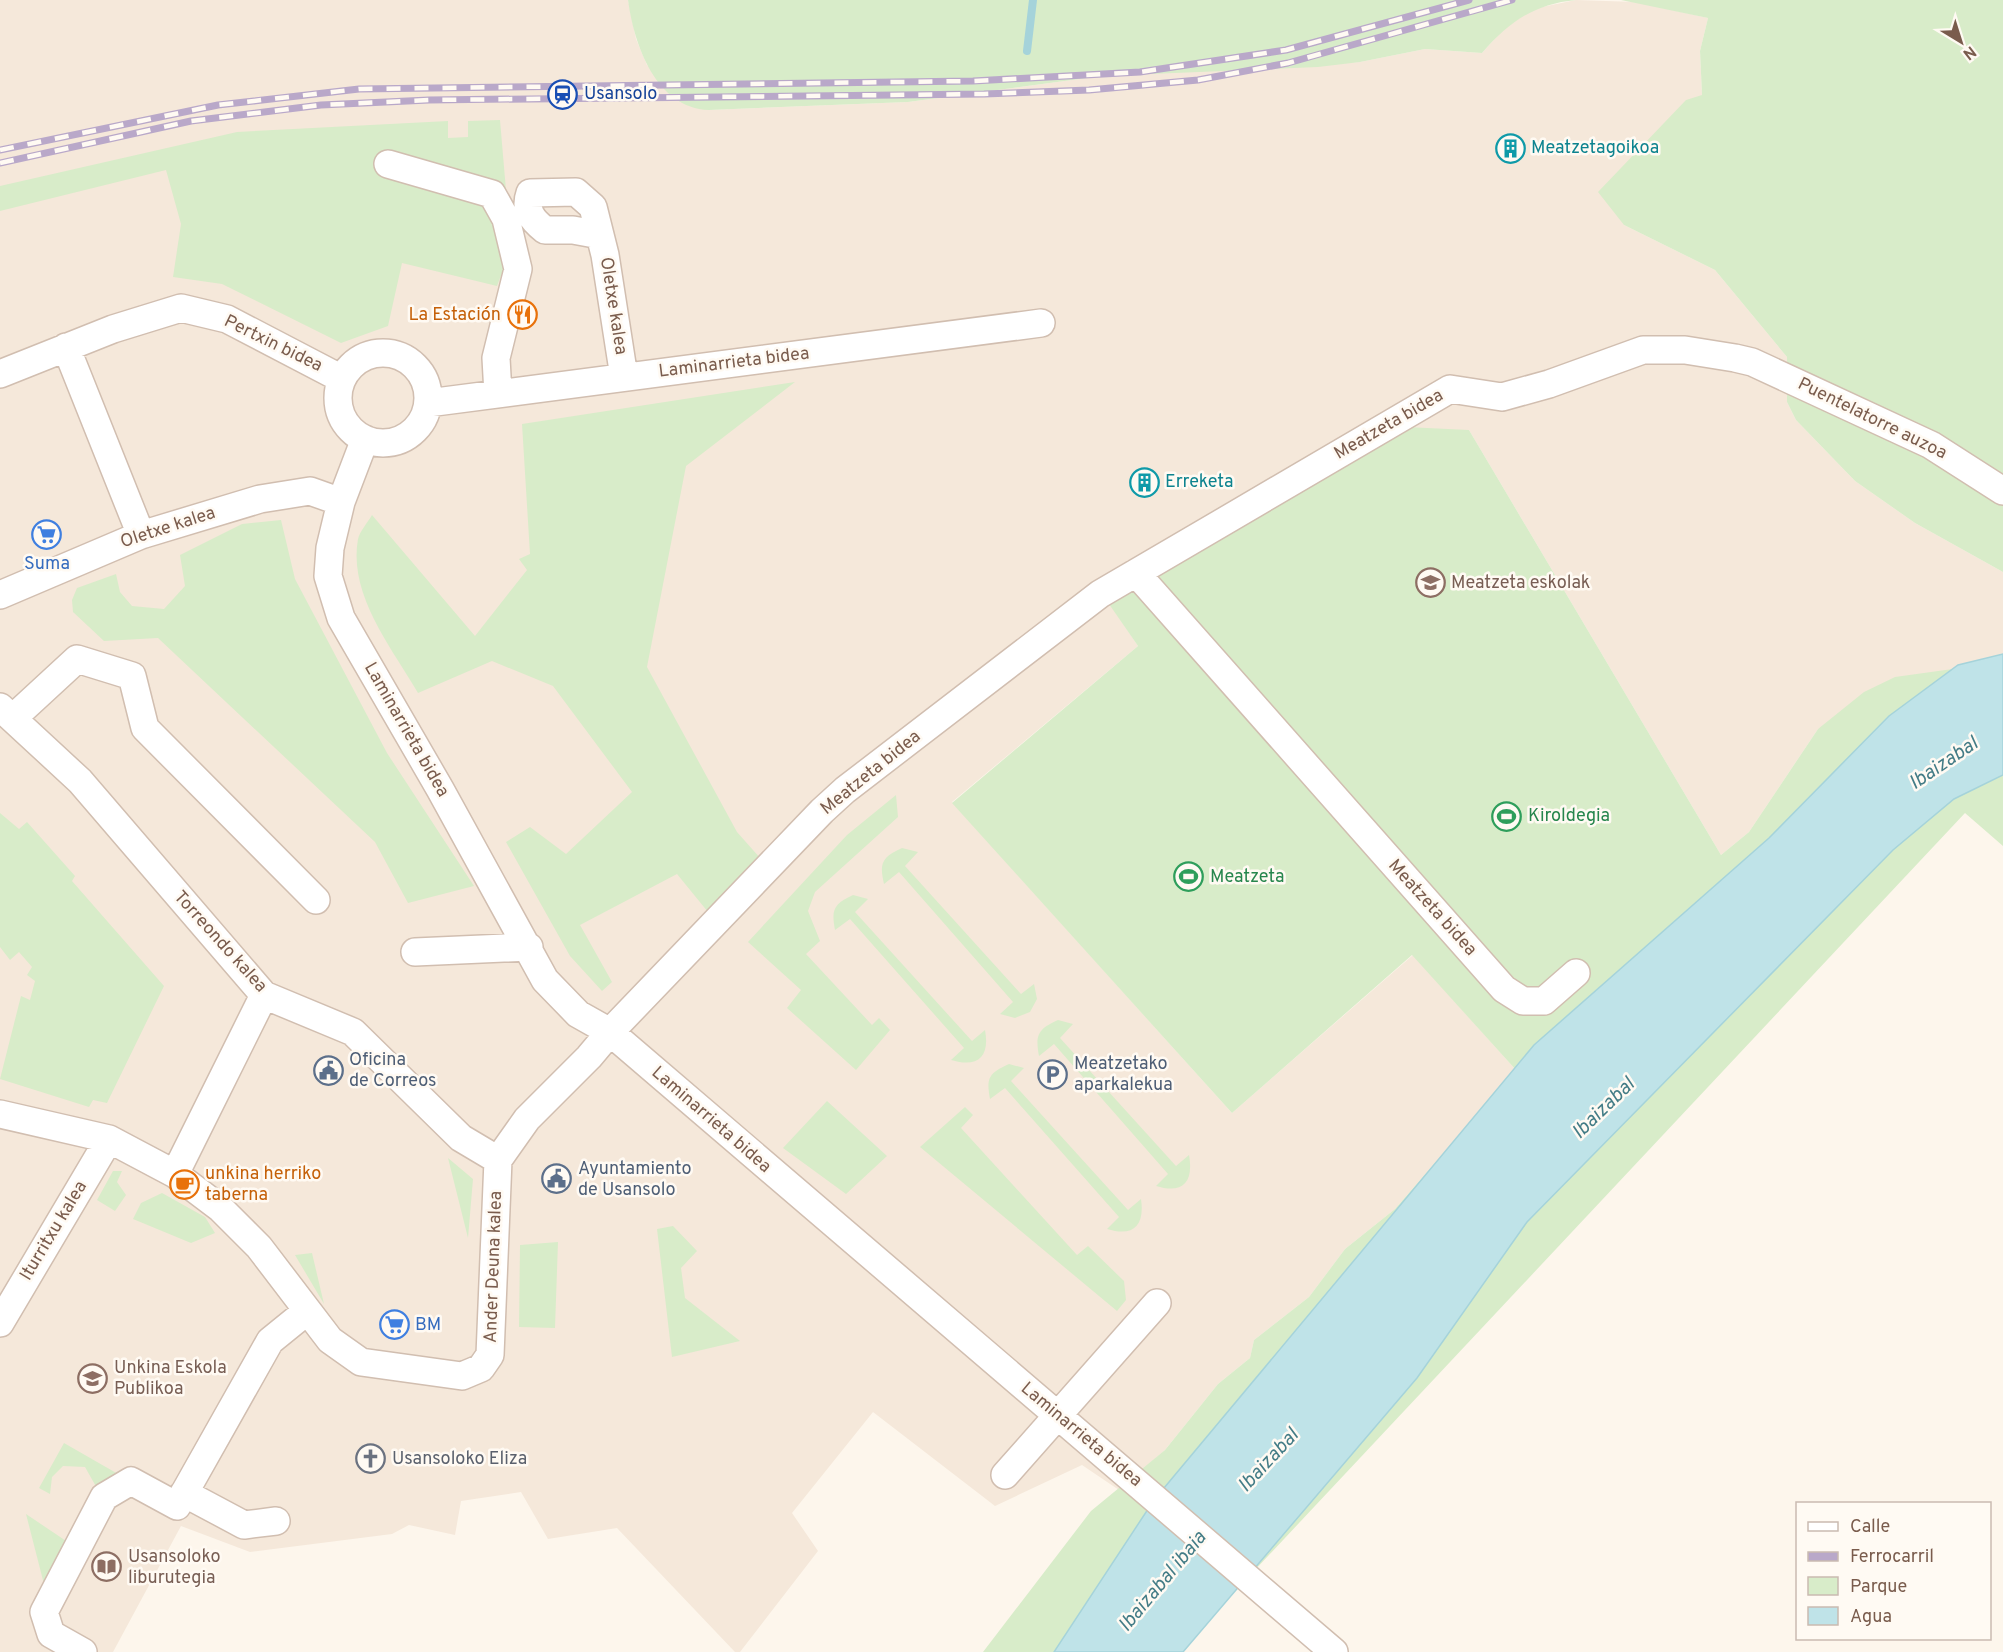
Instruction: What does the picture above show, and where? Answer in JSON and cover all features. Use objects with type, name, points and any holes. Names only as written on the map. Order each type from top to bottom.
[{"type":"street","points":[[388,164],[492,194],[506,219],[518,269],[496,358],[498,394]]},
{"type":"street","name":"Oletxe kalea","points":[[600,235],[624,377]]},
{"type":"street","name":"Pertxin bidea","points":[[0,374],[66,347],[181,308],[227,319],[342,379]]},
{"type":"street","name":"Laminarrieta bidea","points":[[428,403],[1041,322]]},
{"type":"street","points":[[66,347],[141,535]]},
{"type":"street","name":"Meatzeta bidea","points":[[610,1032],[845,790],[1100,594],[1450,389],[1502,398],[1549,384],[1643,350],[1684,350],[1735,358]]},
{"type":"street","points":[[388,352],[414,364],[428,389],[428,403],[416,428],[405,437],[392,442],[365,439],[353,432],[344,420],[338,400],[342,379],[350,367],[361,358],[374,353],[388,352]]},
{"type":"street","name":"Puentelatorre auzoa","points":[[1735,358],[1752,362],[1931,445],[2003,491]]},
{"type":"street","name":"Laminarrieta bidea","points":[[365,439],[341,502],[330,548],[328,576],[341,618],[529,947],[545,980],[578,1014],[610,1032],[843,1234],[1271,1596],[1334,1652]]},
{"type":"street","name":"Oletxe kalea","points":[[0,595],[141,535],[260,499],[310,491],[341,502]]},
{"type":"street","name":"Meatzeta bidea","points":[[1136,573],[1504,989],[1523,1001],[1544,1001],[1576,973]]},
{"type":"street","points":[[7,712],[77,659],[132,676],[145,728],[316,900]]},
{"type":"street","name":"Torreondo kalea","points":[[7,712],[80,782],[264,995],[353,1032],[461,1138],[498,1160]]},
{"type":"street","points":[[415,952],[529,947]]},
{"type":"street","points":[[175,1174],[264,995]]},
{"type":"street","points":[[498,1160],[527,1119],[589,1057],[610,1032]]},
{"type":"street","name":"Ander Deuna kalea","points":[[0,1114],[109,1139],[175,1174],[220,1208],[259,1247],[330,1340],[362,1362],[462,1376],[481,1368],[490,1355],[498,1160]]},
{"type":"street","name":"Iturritxu kalea","points":[[0,1323],[109,1139]]},
{"type":"street","points":[[1005,1475],[1157,1302]]},
{"type":"street","points":[[180,1499],[270,1341],[308,1311]]},
{"type":"street","points":[[83,1652],[51,1634],[44,1612],[104,1497],[131,1481],[244,1525],[276,1521]]},
{"type":"shaded area","points":[[0,0],[628,0],[636,39],[647,65],[709,110],[908,102],[1102,76],[1360,62],[1425,49],[1482,53],[1519,17],[1537,8],[1576,0],[1636,2],[1708,18],[1700,51],[1702,95],[1624,225],[1715,270],[1787,357],[1787,402],[1796,420],[1855,481],[1915,523],[2003,572],[2003,662],[1818,729],[1749,832],[1721,855],[1469,430],[1110,604],[1138,646],[952,802],[1232,1113],[1413,955],[1516,1070],[1395,1209],[1345,1249],[1309,1297],[1254,1340],[1250,1358],[1218,1384],[1165,1450],[1119,1490],[1082,1465],[995,1506],[873,1412],[792,1513],[818,1551],[740,1652],[735,1652],[617,1528],[548,1539],[521,1492],[461,1501],[455,1535],[409,1525],[392,1534],[250,1552],[181,1526],[113,1652],[0,1652]]},
{"type":"green space","points":[[628,0],[1576,0],[1547,6],[1523,16],[1502,32],[1482,53],[1425,49],[1360,62],[1318,67],[1102,76],[908,102],[709,110],[691,107],[675,98],[662,86],[642,54]]},
{"type":"green space","points":[[1621,0],[2003,0],[2003,572],[1915,523],[1855,481],[1796,420],[1787,402],[1787,357],[1715,270],[1624,225],[1598,192],[1686,100],[1702,95],[1700,51],[1708,18]]},
{"type":"green space","points":[[500,120],[511,249],[497,286],[402,263],[388,326],[341,343],[222,284],[173,277],[181,224],[166,170],[0,211],[0,186],[237,132],[448,121],[448,138],[468,137],[468,121]]},
{"type":"green space","points":[[795,382],[686,466],[647,667],[737,832],[761,859],[708,912],[677,874],[580,925],[612,982],[602,991],[570,956],[506,842],[530,827],[566,854],[632,792],[553,686],[492,661],[418,693],[374,620],[366,600],[357,560],[358,539],[372,515],[475,636],[527,570],[519,559],[530,554],[522,424]]},
{"type":"green space","points":[[1406,427],[1469,430],[1721,855],[1749,832],[1818,729],[1864,692],[1895,677],[2003,662],[2003,846],[1965,813],[1178,1652],[983,1652],[1091,1511],[1165,1450],[1218,1384],[1250,1358],[1254,1340],[1309,1297],[1345,1249],[1395,1209],[1516,1070],[1412,955],[1232,1113],[952,803],[1138,646],[1109,604]]},
{"type":"green space","points":[[281,520],[295,579],[387,753],[474,886],[408,903],[375,842],[158,638],[104,641],[73,612],[72,600],[77,588],[116,574],[120,592],[132,606],[164,609],[185,586],[180,555],[242,524]]},
{"type":"green space","points":[[896,795],[898,817],[815,892],[808,911],[820,941],[806,954],[872,1025],[879,1018],[890,1030],[856,1070],[787,1008],[801,990],[748,942],[847,835]]},
{"type":"green space","points":[[0,813],[19,829],[27,822],[75,876],[72,881],[164,986],[107,1103],[93,1100],[89,1107],[0,1079],[21,996],[30,1000],[35,981],[27,975],[32,967],[19,952],[10,960],[0,947]]},
{"type":"green space","points":[[902,848],[918,852],[905,866],[1021,994],[1034,984],[1037,999],[1030,1012],[1015,1018],[1000,1014],[1013,1002],[899,872],[884,884],[882,866],[886,858]]},
{"type":"green space","points":[[853,895],[868,899],[855,912],[972,1041],[985,1030],[986,1047],[980,1058],[968,1062],[951,1060],[964,1048],[850,919],[835,930],[833,917],[835,908]]},
{"type":"green space","points":[[1058,1020],[1073,1024],[1060,1038],[1176,1166],[1189,1155],[1190,1173],[1184,1184],[1173,1188],[1156,1186],[1168,1174],[1054,1044],[1039,1056],[1037,1043],[1039,1034],[1046,1026]]},
{"type":"green space","points":[[1009,1064],[1024,1068],[1011,1081],[1128,1210],[1141,1199],[1141,1216],[1135,1227],[1124,1231],[1107,1229],[1119,1217],[1005,1088],[990,1099],[988,1086],[990,1077],[997,1070]]},
{"type":"green space","points":[[827,1101],[887,1156],[846,1194],[783,1148]]},
{"type":"green space","points":[[965,1107],[973,1115],[961,1128],[1077,1255],[1088,1246],[1124,1281],[1126,1300],[1117,1311],[920,1147]]},
{"type":"green space","points":[[448,1158],[473,1179],[468,1238]]},
{"type":"green space","points":[[113,1171],[122,1171],[117,1182],[126,1195],[115,1211],[97,1200]]},
{"type":"green space","points":[[162,1193],[205,1217],[215,1233],[191,1243],[133,1219],[141,1203]]},
{"type":"green space","points":[[673,1226],[697,1251],[681,1268],[685,1298],[740,1341],[672,1357],[657,1229]]},
{"type":"green space","points":[[558,1242],[555,1328],[519,1327],[520,1245]]},
{"type":"green space","points":[[312,1253],[324,1304],[295,1255]]},
{"type":"green space","points":[[64,1443],[118,1474],[93,1519],[81,1512],[98,1490],[85,1467],[63,1466],[52,1477],[50,1494],[39,1488]]},
{"type":"green space","points":[[26,1514],[75,1547],[46,1592]]},
{"type":"water","points":[[2003,654],[2003,775],[1954,799],[1893,850],[1527,1222],[1417,1378],[1183,1652],[1054,1652],[1154,1500],[1534,1045],[1769,838],[1889,716],[1958,665]]},
{"type":"waterway","points":[[1027,51],[1033,0]]},
{"type":"railway","points":[[0,150],[218,105],[359,89],[973,81],[1140,72],[1286,50],[1469,0]]},
{"type":"railway","points":[[0,163],[191,121],[321,105],[429,100],[984,94],[1089,90],[1198,80],[1288,63],[1512,0]]},
{"type":"place","name":"Usansolo","points":[[563,94]]},
{"type":"place","name":"Meatzetagoikoa","points":[[1510,148]]},
{"type":"place","name":"La Estación","points":[[522,315]]},
{"type":"place","name":"Erreketa","points":[[1144,482]]},
{"type":"place","name":"Suma","points":[[47,535]]},
{"type":"place","name":"Meatzeta eskolak","points":[[1430,583]]},
{"type":"place","name":"Kiroldegia","points":[[1507,816]]},
{"type":"place","name":"Meatzeta","points":[[1189,877]]},
{"type":"place","name":"Oficina de Correos","points":[[328,1070]]},
{"type":"place","name":"Meatzetako aparkalekua","points":[[1053,1074]]},
{"type":"place","name":"Ayuntamiento de Usansolo","points":[[557,1179]]},
{"type":"place","name":"unkina herriko taberna","points":[[184,1184]]},
{"type":"place","name":"BM","points":[[394,1325]]},
{"type":"place","name":"Unkina Eskola Publikoa","points":[[93,1378]]},
{"type":"place","name":"Usansoloko Eliza","points":[[371,1459]]},
{"type":"place","name":"Usansoloko liburutegia","points":[[107,1567]]},
{"type":"water label","name":"Ibaizabal","points":[[1944,764]]},
{"type":"water label","name":"Ibaizabal","points":[[1604,1109]]},
{"type":"water label","name":"Ibaizabal","points":[[1269,1461]]},
{"type":"water label","name":"Ibaizabal ibaia","points":[[1163,1582]]}]
